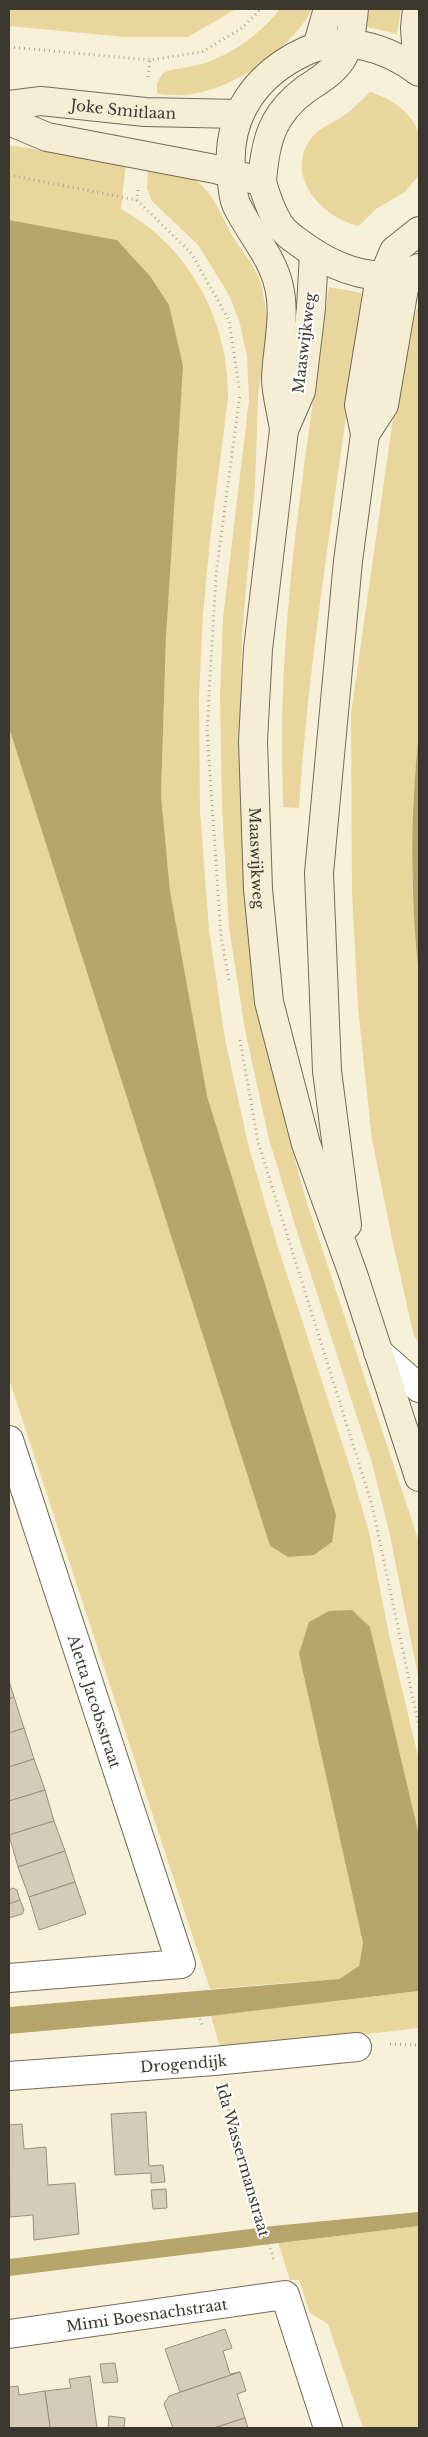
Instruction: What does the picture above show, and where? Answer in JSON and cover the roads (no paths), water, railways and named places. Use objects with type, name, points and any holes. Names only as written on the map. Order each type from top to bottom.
[{"type":"street","points":[[317,47],[328,9]]},
{"type":"street","points":[[354,9],[349,44],[341,60],[332,71],[304,91],[281,112],[271,130],[264,150],[262,182],[280,225],[292,238],[333,264],[360,274],[383,277],[416,270]]},
{"type":"street","points":[[417,9],[415,28],[419,71]]},
{"type":"street","name":"Maaswijkweg","points":[[419,71],[395,55],[349,44],[317,47],[294,57],[273,72],[254,90],[239,114],[232,134],[230,154],[235,201],[251,233],[272,266],[280,288],[281,316],[276,380],[284,430],[258,649],[254,741],[258,889],[270,1002],[306,1144],[353,1274],[419,1477]]},
{"type":"street","name":"Joke Smitlaan","points":[[9,105],[41,101],[145,112],[239,114]]},
{"type":"street","points":[[9,122],[48,137],[215,170],[262,182]]},
{"type":"street","name":"Maaswijkweg","points":[[353,1274],[328,1071],[319,873],[348,561],[365,434],[359,405],[378,289],[394,251],[419,231]]},
{"type":"street","name":"Maaswijkweg","points":[[284,430],[301,391],[314,253]]},
{"type":"street","name":"Maaswijkweg","points":[[365,434],[384,405],[404,288],[416,270]]},
{"type":"street","points":[[378,1352],[419,1388]]},
{"type":"street","name":"Aletta Jacobsstraat","points":[[9,1440],[181,1964],[9,1978]]},
{"type":"street","name":"Drogendijk","points":[[9,2076],[214,2061],[357,2047]]},
{"type":"street","name":"Mimi Boesnachstraat","points":[[9,2334],[285,2295],[328,2428]]}]
